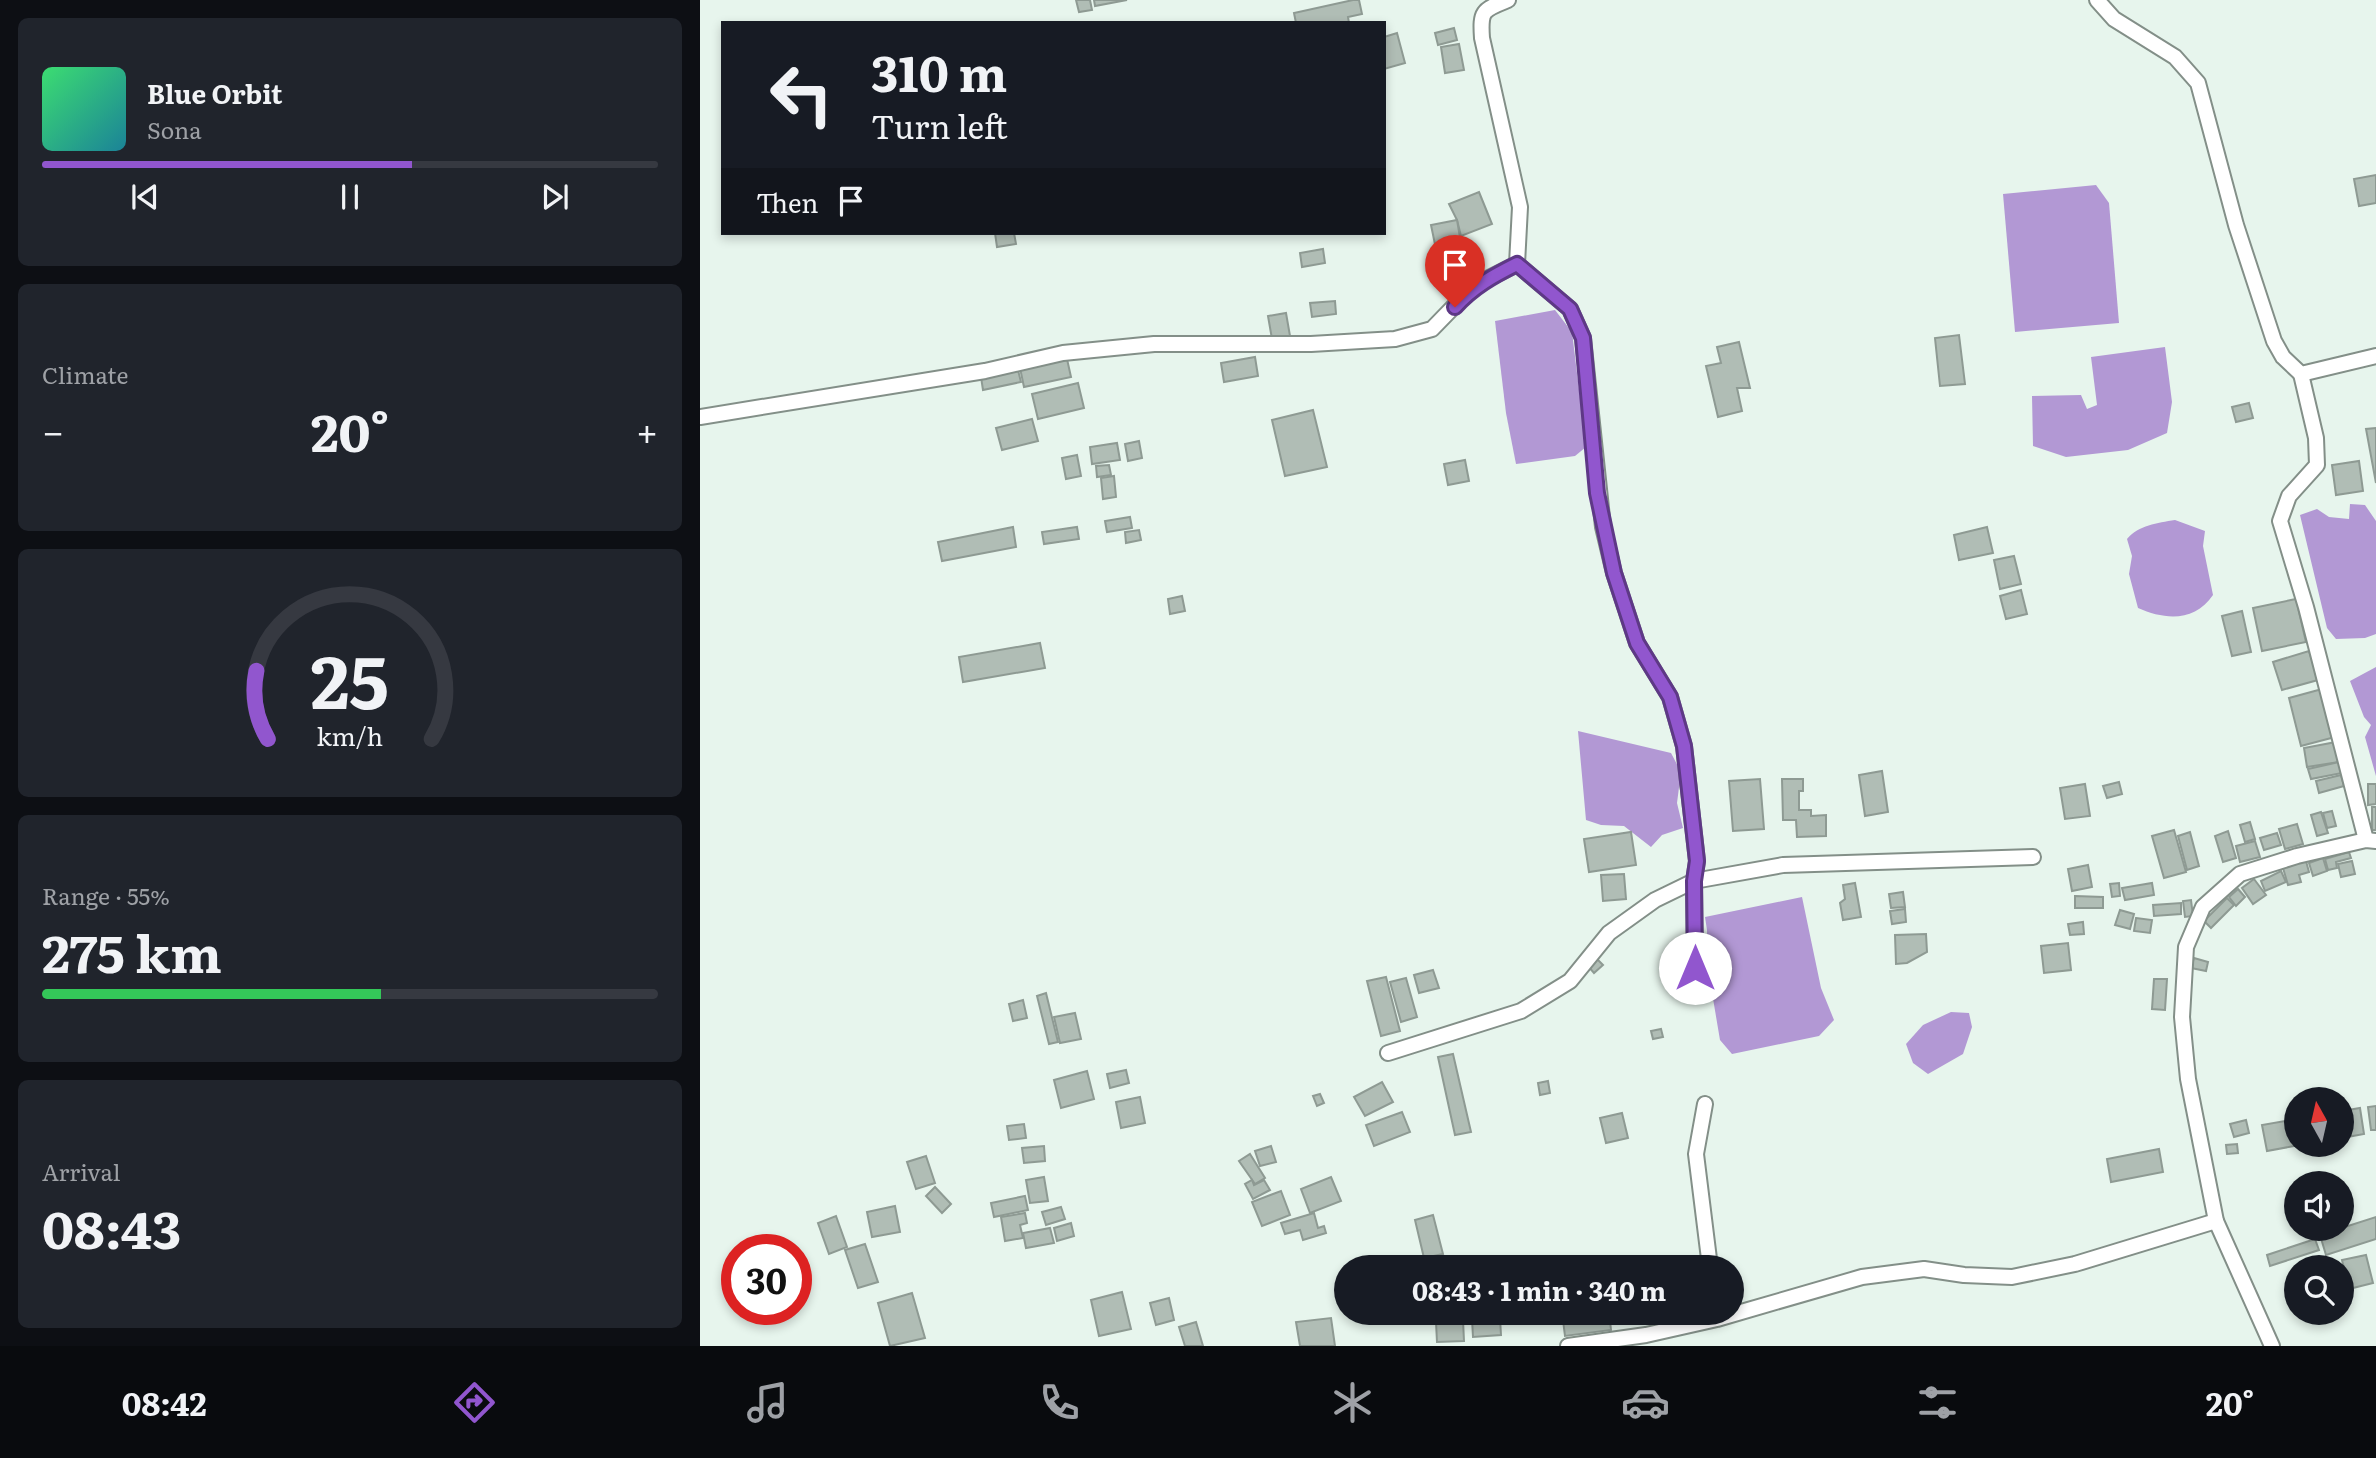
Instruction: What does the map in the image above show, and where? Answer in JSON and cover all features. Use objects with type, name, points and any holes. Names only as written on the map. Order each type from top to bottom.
[{"type":"street","points":[[1508,0],[1486,9],[1480,18],[1482,38],[1520,207],[1517,264]]},
{"type":"street","points":[[2097,0],[2114,19],[2175,57],[2198,83],[2236,225],[2274,341],[2283,357],[2301,374],[2316,438],[2317,465],[2289,496],[2280,521],[2371,841],[2297,856],[2240,874],[2203,907],[2186,947],[2182,1017],[2188,1079],[2216,1220],[2272,1346]]},
{"type":"street","points":[[700,417],[985,371],[1063,353],[1154,344],[1311,344],[1395,339],[1432,329],[1467,293],[1517,264]]},
{"type":"street","points":[[1517,264],[1570,309],[1583,338],[1603,527],[1614,573],[1637,643],[1670,697],[1684,746],[1697,861],[1694,881],[1695,968]]},
{"type":"street","points":[[2301,374],[2376,356]]},
{"type":"street","points":[[1388,1053],[1521,1011],[1570,981],[1609,933],[1655,900],[1694,881],[1783,865],[2033,857]]},
{"type":"street","points":[[1706,1104],[1696,1154],[1709,1255]]},
{"type":"street","points":[[1744,1309],[1861,1277],[1924,1269],[1964,1275],[2012,1277],[2075,1264],[2216,1220]]},
{"type":"street","points":[[1568,1346],[1646,1335],[1683,1325]]},
{"type":"shaded area","points":[[2096,185],[2109,203],[2119,323],[2015,332],[2003,194]]},
{"type":"shaded area","points":[[1555,310],[1572,332],[1586,447],[1575,456],[1516,464],[1506,413],[1495,321]]},
{"type":"shaded area","points":[[2165,347],[2172,402],[2167,433],[2128,450],[2066,457],[2033,446],[2032,396],[2081,395],[2087,409],[2097,405],[2091,357]]},
{"type":"shaded area","points":[[2350,504],[2365,505],[2376,521],[2376,634],[2365,638],[2336,639],[2327,628],[2300,515],[2317,509],[2329,517],[2349,519]]},
{"type":"shaded area","points":[[2175,520],[2205,531],[2203,546],[2213,595],[2206,604],[2188,614],[2159,615],[2138,608],[2129,574],[2132,556],[2127,539],[2143,528]]},
{"type":"shaded area","points":[[2376,667],[2376,776],[2365,737],[2371,725],[2364,717],[2350,681]]},
{"type":"shaded area","points":[[1578,731],[1671,753],[1681,772],[1677,803],[1683,828],[1662,835],[1651,847],[1624,826],[1601,825],[1586,820]]},
{"type":"shaded area","points":[[1802,897],[1821,988],[1834,1020],[1819,1036],[1732,1054],[1720,1040],[1708,969],[1705,917]]},
{"type":"shaded area","points":[[1951,1012],[1969,1013],[1972,1027],[1963,1054],[1928,1074],[1913,1063],[1906,1044],[1923,1025]]},
{"type":"building","points":[[1076,0],[1090,0],[1092,10],[1079,12]]},
{"type":"building","points":[[1094,0],[1127,0],[1095,6]]},
{"type":"building","points":[[1359,0],[1362,14],[1348,17],[1349,21],[1296,21],[1294,13]]},
{"type":"building","points":[[1454,28],[1457,40],[1438,45],[1435,33]]},
{"type":"building","points":[[1397,33],[1405,63],[1386,68],[1386,36]]},
{"type":"building","points":[[1459,44],[1464,70],[1445,73],[1441,47]]},
{"type":"building","points":[[2376,175],[2376,203],[2359,206],[2354,179]]},
{"type":"building","points":[[1479,192],[1492,224],[1461,236],[1449,204]]},
{"type":"building","points":[[1457,220],[1462,249],[1437,254],[1431,225]]},
{"type":"building","points":[[995,235],[1014,235],[1016,244],[997,247]]},
{"type":"building","points":[[1323,249],[1325,263],[1302,267],[1300,253]]},
{"type":"building","points":[[1335,301],[1336,314],[1312,317],[1310,303]]},
{"type":"building","points":[[1286,313],[1290,336],[1272,339],[1268,316]]},
{"type":"building","points":[[1959,335],[1965,384],[1940,386],[1935,338]]},
{"type":"building","points":[[1739,342],[1750,388],[1737,388],[1742,411],[1718,417],[1706,366],[1721,363],[1717,347]]},
{"type":"building","points":[[1255,357],[1258,376],[1224,382],[1221,363]]},
{"type":"building","points":[[1067,359],[1071,377],[1024,387],[1020,368]]},
{"type":"building","points":[[1018,370],[1021,382],[983,390],[981,377]]},
{"type":"building","points":[[1078,383],[1084,408],[1038,419],[1032,394]]},
{"type":"building","points":[[2249,403],[2253,418],[2236,422],[2232,407]]},
{"type":"building","points":[[1313,410],[1327,467],[1285,476],[1272,420]]},
{"type":"building","points":[[1032,419],[1038,441],[1002,450],[996,428]]},
{"type":"building","points":[[2376,428],[2376,483],[2366,429]]},
{"type":"building","points":[[1139,441],[1142,458],[1128,461],[1125,444]]},
{"type":"building","points":[[1117,443],[1120,460],[1092,464],[1090,447]]},
{"type":"building","points":[[1077,455],[1081,476],[1066,479],[1062,458]]},
{"type":"building","points":[[1465,460],[1469,481],[1448,485],[1444,464]]},
{"type":"building","points":[[2359,461],[2363,491],[2336,495],[2332,465]]},
{"type":"building","points":[[1109,465],[1111,475],[1097,477],[1096,466]]},
{"type":"building","points":[[1114,476],[1116,497],[1103,499],[1101,478]]},
{"type":"building","points":[[1130,517],[1132,528],[1107,532],[1105,521]]},
{"type":"building","points":[[1013,527],[1016,547],[942,561],[938,542]]},
{"type":"building","points":[[1077,527],[1079,539],[1044,544],[1042,532]]},
{"type":"building","points":[[1987,527],[1993,553],[1959,560],[1954,535]]},
{"type":"building","points":[[1139,530],[1141,540],[1126,543],[1125,532]]},
{"type":"building","points":[[2014,556],[2021,584],[2000,589],[1994,560]]},
{"type":"building","points":[[2021,590],[2027,614],[2006,619],[2000,596]]},
{"type":"building","points":[[1182,596],[1185,611],[1170,614],[1168,599]]},
{"type":"building","points":[[2296,599],[2306,642],[2262,651],[2253,608]]},
{"type":"building","points":[[2242,611],[2251,652],[2232,656],[2222,616]]},
{"type":"building","points":[[1040,643],[1045,668],[963,682],[959,657]]},
{"type":"building","points":[[2309,651],[2318,680],[2282,690],[2273,662]]},
{"type":"building","points":[[2322,689],[2335,737],[2301,746],[2289,698]]},
{"type":"building","points":[[2336,742],[2339,762],[2307,767],[2304,748]]},
{"type":"building","points":[[2339,762],[2342,773],[2311,779],[2308,769]]},
{"type":"building","points":[[1882,771],[1888,812],[1865,816],[1859,775]]},
{"type":"building","points":[[2341,775],[2344,786],[2319,793],[2316,781]]},
{"type":"building","points":[[1760,779],[1764,829],[1733,831],[1729,781]]},
{"type":"building","points":[[1782,779],[1803,779],[1803,791],[1799,791],[1799,810],[1811,810],[1811,816],[1826,815],[1826,836],[1797,837],[1796,820],[1783,820]]},
{"type":"building","points":[[2119,782],[2122,794],[2107,798],[2103,786]]},
{"type":"building","points":[[2085,784],[2090,816],[2065,819],[2060,788]]},
{"type":"building","points":[[2368,784],[2376,784],[2376,804],[2368,805]]},
{"type":"building","points":[[2372,807],[2376,807],[2376,830],[2372,830]]},
{"type":"building","points":[[2332,811],[2336,826],[2327,828],[2323,813]]},
{"type":"building","points":[[2321,812],[2328,833],[2317,836],[2311,815]]},
{"type":"building","points":[[2250,822],[2255,839],[2245,842],[2240,825]]},
{"type":"building","points":[[2297,824],[2303,844],[2285,849],[2279,829]]},
{"type":"building","points":[[2174,830],[2186,872],[2164,878],[2152,836]]},
{"type":"building","points":[[2228,831],[2236,858],[2223,862],[2215,836]]},
{"type":"building","points":[[1631,832],[1636,865],[1589,872],[1584,839]]},
{"type":"building","points":[[2190,832],[2199,866],[2187,870],[2178,836]]},
{"type":"building","points":[[2277,833],[2281,845],[2264,850],[2260,838]]},
{"type":"building","points":[[2255,841],[2260,857],[2240,862],[2236,846]]},
{"type":"building","points":[[2349,852],[2351,858],[2336,862],[2337,868],[2328,870],[2325,859]]},
{"type":"building","points":[[2323,858],[2327,871],[2313,876],[2309,863]]},
{"type":"building","points":[[2306,861],[2309,872],[2299,875],[2301,882],[2288,885],[2283,868]]},
{"type":"building","points":[[2352,861],[2355,874],[2341,877],[2338,864]]},
{"type":"building","points":[[2088,865],[2092,887],[2072,891],[2068,869]]},
{"type":"building","points":[[2281,871],[2286,882],[2265,891],[2261,881]]},
{"type":"building","points":[[1624,874],[1626,899],[1603,901],[1601,875]]},
{"type":"building","points":[[2254,879],[2266,895],[2253,904],[2242,888]]},
{"type":"building","points":[[1855,883],[1861,917],[1843,920],[1840,903],[1845,899],[1843,885]]},
{"type":"building","points":[[2119,883],[2120,896],[2112,897],[2110,884]]},
{"type":"building","points":[[2152,883],[2154,895],[2125,900],[2122,888]]},
{"type":"building","points":[[2238,889],[2245,897],[2236,906],[2229,897]]},
{"type":"building","points":[[1903,892],[1905,907],[1891,908],[1889,894]]},
{"type":"building","points":[[2075,896],[2103,897],[2103,908],[2075,908]]},
{"type":"building","points":[[2227,898],[2234,905],[2211,928],[2204,921]]},
{"type":"building","points":[[2191,900],[2193,916],[2185,917],[2183,901]]},
{"type":"building","points":[[2181,903],[2181,914],[2154,916],[2153,905]]},
{"type":"building","points":[[1905,909],[1906,922],[1892,924],[1890,911]]},
{"type":"building","points":[[2120,910],[2134,914],[2130,929],[2115,925]]},
{"type":"building","points":[[2136,918],[2152,920],[2150,933],[2134,931]]},
{"type":"building","points":[[2083,922],[2084,934],[2070,935],[2068,924]]},
{"type":"building","points":[[1926,934],[1927,952],[1907,963],[1896,964],[1895,935]]},
{"type":"building","points":[[2068,943],[2071,970],[2044,973],[2041,946]]},
{"type":"building","points":[[1596,958],[1603,965],[1594,973],[1587,965]]},
{"type":"building","points":[[2194,958],[2208,962],[2206,971],[2191,968]]},
{"type":"building","points":[[1433,970],[1439,988],[1419,993],[1414,975]]},
{"type":"building","points":[[1386,977],[1400,1031],[1381,1036],[1367,981]]},
{"type":"building","points":[[1406,978],[1417,1017],[1401,1022],[1390,982]]},
{"type":"building","points":[[2154,979],[2167,979],[2165,1010],[2152,1009]]},
{"type":"building","points":[[1046,993],[1058,1042],[1049,1044],[1037,996]]},
{"type":"building","points":[[1023,1000],[1027,1018],[1013,1021],[1009,1004]]},
{"type":"building","points":[[1075,1013],[1081,1039],[1060,1043],[1054,1017]]},
{"type":"building","points":[[1661,1029],[1663,1037],[1653,1039],[1651,1031]]},
{"type":"building","points":[[1453,1054],[1471,1132],[1455,1135],[1438,1057]]},
{"type":"building","points":[[1126,1070],[1129,1083],[1110,1088],[1107,1074]]},
{"type":"building","points":[[1087,1071],[1094,1099],[1061,1108],[1054,1080]]},
{"type":"building","points":[[1548,1081],[1550,1093],[1540,1095],[1538,1083]]},
{"type":"building","points":[[1382,1082],[1393,1102],[1365,1116],[1354,1097]]},
{"type":"building","points":[[1320,1094],[1324,1103],[1317,1106],[1313,1096]]},
{"type":"building","points":[[1140,1097],[1145,1123],[1121,1128],[1116,1102]]},
{"type":"building","points":[[2376,1106],[2376,1130],[2371,1130],[2368,1107]]},
{"type":"building","points":[[2360,1108],[2364,1134],[2354,1136],[2354,1109]]},
{"type":"building","points":[[1402,1112],[1410,1132],[1374,1146],[1366,1125]]},
{"type":"building","points":[[1622,1113],[1628,1138],[1606,1143],[1600,1118]]},
{"type":"building","points":[[2246,1120],[2249,1133],[2234,1137],[2230,1124]]},
{"type":"building","points":[[2284,1121],[2284,1148],[2267,1151],[2262,1125]]},
{"type":"building","points":[[1024,1124],[1026,1138],[1009,1140],[1007,1126]]},
{"type":"building","points":[[2237,1144],[2238,1153],[2227,1154],[2226,1145]]},
{"type":"building","points":[[1044,1146],[1045,1161],[1024,1163],[1022,1148]]},
{"type":"building","points":[[1271,1146],[1276,1162],[1260,1166],[1255,1151]]},
{"type":"building","points":[[2159,1149],[2163,1172],[2111,1182],[2107,1159]]},
{"type":"building","points":[[1250,1154],[1265,1178],[1255,1184],[1239,1161]]},
{"type":"building","points":[[926,1156],[935,1183],[916,1189],[907,1162]]},
{"type":"building","points":[[1044,1177],[1048,1201],[1030,1203],[1026,1180]]},
{"type":"building","points":[[1331,1177],[1341,1201],[1310,1213],[1301,1189]]},
{"type":"building","points":[[1252,1180],[1254,1185],[1264,1180],[1270,1190],[1253,1199],[1245,1184]]},
{"type":"building","points":[[935,1187],[951,1204],[942,1213],[926,1196]]},
{"type":"building","points":[[1281,1191],[1290,1215],[1262,1226],[1252,1202]]},
{"type":"building","points":[[1025,1196],[1028,1210],[994,1217],[991,1203]]},
{"type":"building","points":[[895,1206],[900,1232],[872,1237],[867,1212]]},
{"type":"building","points":[[1061,1207],[1065,1219],[1046,1225],[1042,1212]]},
{"type":"building","points":[[1025,1213],[1027,1223],[1020,1225],[1023,1238],[1005,1241],[1001,1217]]},
{"type":"building","points":[[1314,1213],[1318,1228],[1324,1226],[1326,1233],[1303,1240],[1300,1230],[1285,1234],[1281,1223]]},
{"type":"building","points":[[1433,1215],[1443,1254],[1423,1255],[1415,1220]]},
{"type":"building","points":[[836,1216],[847,1247],[829,1254],[818,1223]]},
{"type":"building","points":[[2376,1217],[2376,1239],[2326,1255],[2322,1241],[2354,1241],[2354,1224]]},
{"type":"building","points":[[1071,1223],[1074,1236],[1057,1241],[1054,1228]]},
{"type":"building","points":[[1050,1228],[1054,1243],[1026,1248],[1023,1233]]},
{"type":"building","points":[[2309,1241],[2316,1241],[2319,1250],[2304,1255],[2284,1255],[2284,1261],[2270,1266],[2267,1255]]},
{"type":"building","points":[[865,1244],[878,1282],[858,1288],[845,1250]]},
{"type":"building","points":[[2366,1255],[2373,1283],[2354,1288],[2354,1258]]},
{"type":"building","points":[[1122,1292],[1131,1329],[1099,1336],[1091,1300]]},
{"type":"building","points":[[912,1293],[925,1338],[890,1346],[878,1303]]},
{"type":"building","points":[[1169,1298],[1174,1320],[1156,1325],[1150,1303]]},
{"type":"building","points":[[1331,1318],[1335,1346],[1300,1346],[1296,1322]]},
{"type":"building","points":[[1196,1322],[1203,1346],[1185,1346],[1179,1327]]},
{"type":"building","points":[[1436,1325],[1463,1325],[1464,1341],[1437,1342]]},
{"type":"building","points":[[1472,1325],[1500,1325],[1501,1335],[1473,1337]]},
{"type":"building","points":[[1564,1325],[1610,1325],[1611,1330],[1565,1336]]},
{"type":"route","points":[[1455,307],[1467,293],[1487,279],[1517,264],[1570,309],[1583,338],[1597,493],[1614,573],[1637,643],[1670,697],[1684,746],[1697,861],[1694,881],[1695,968]]}]
